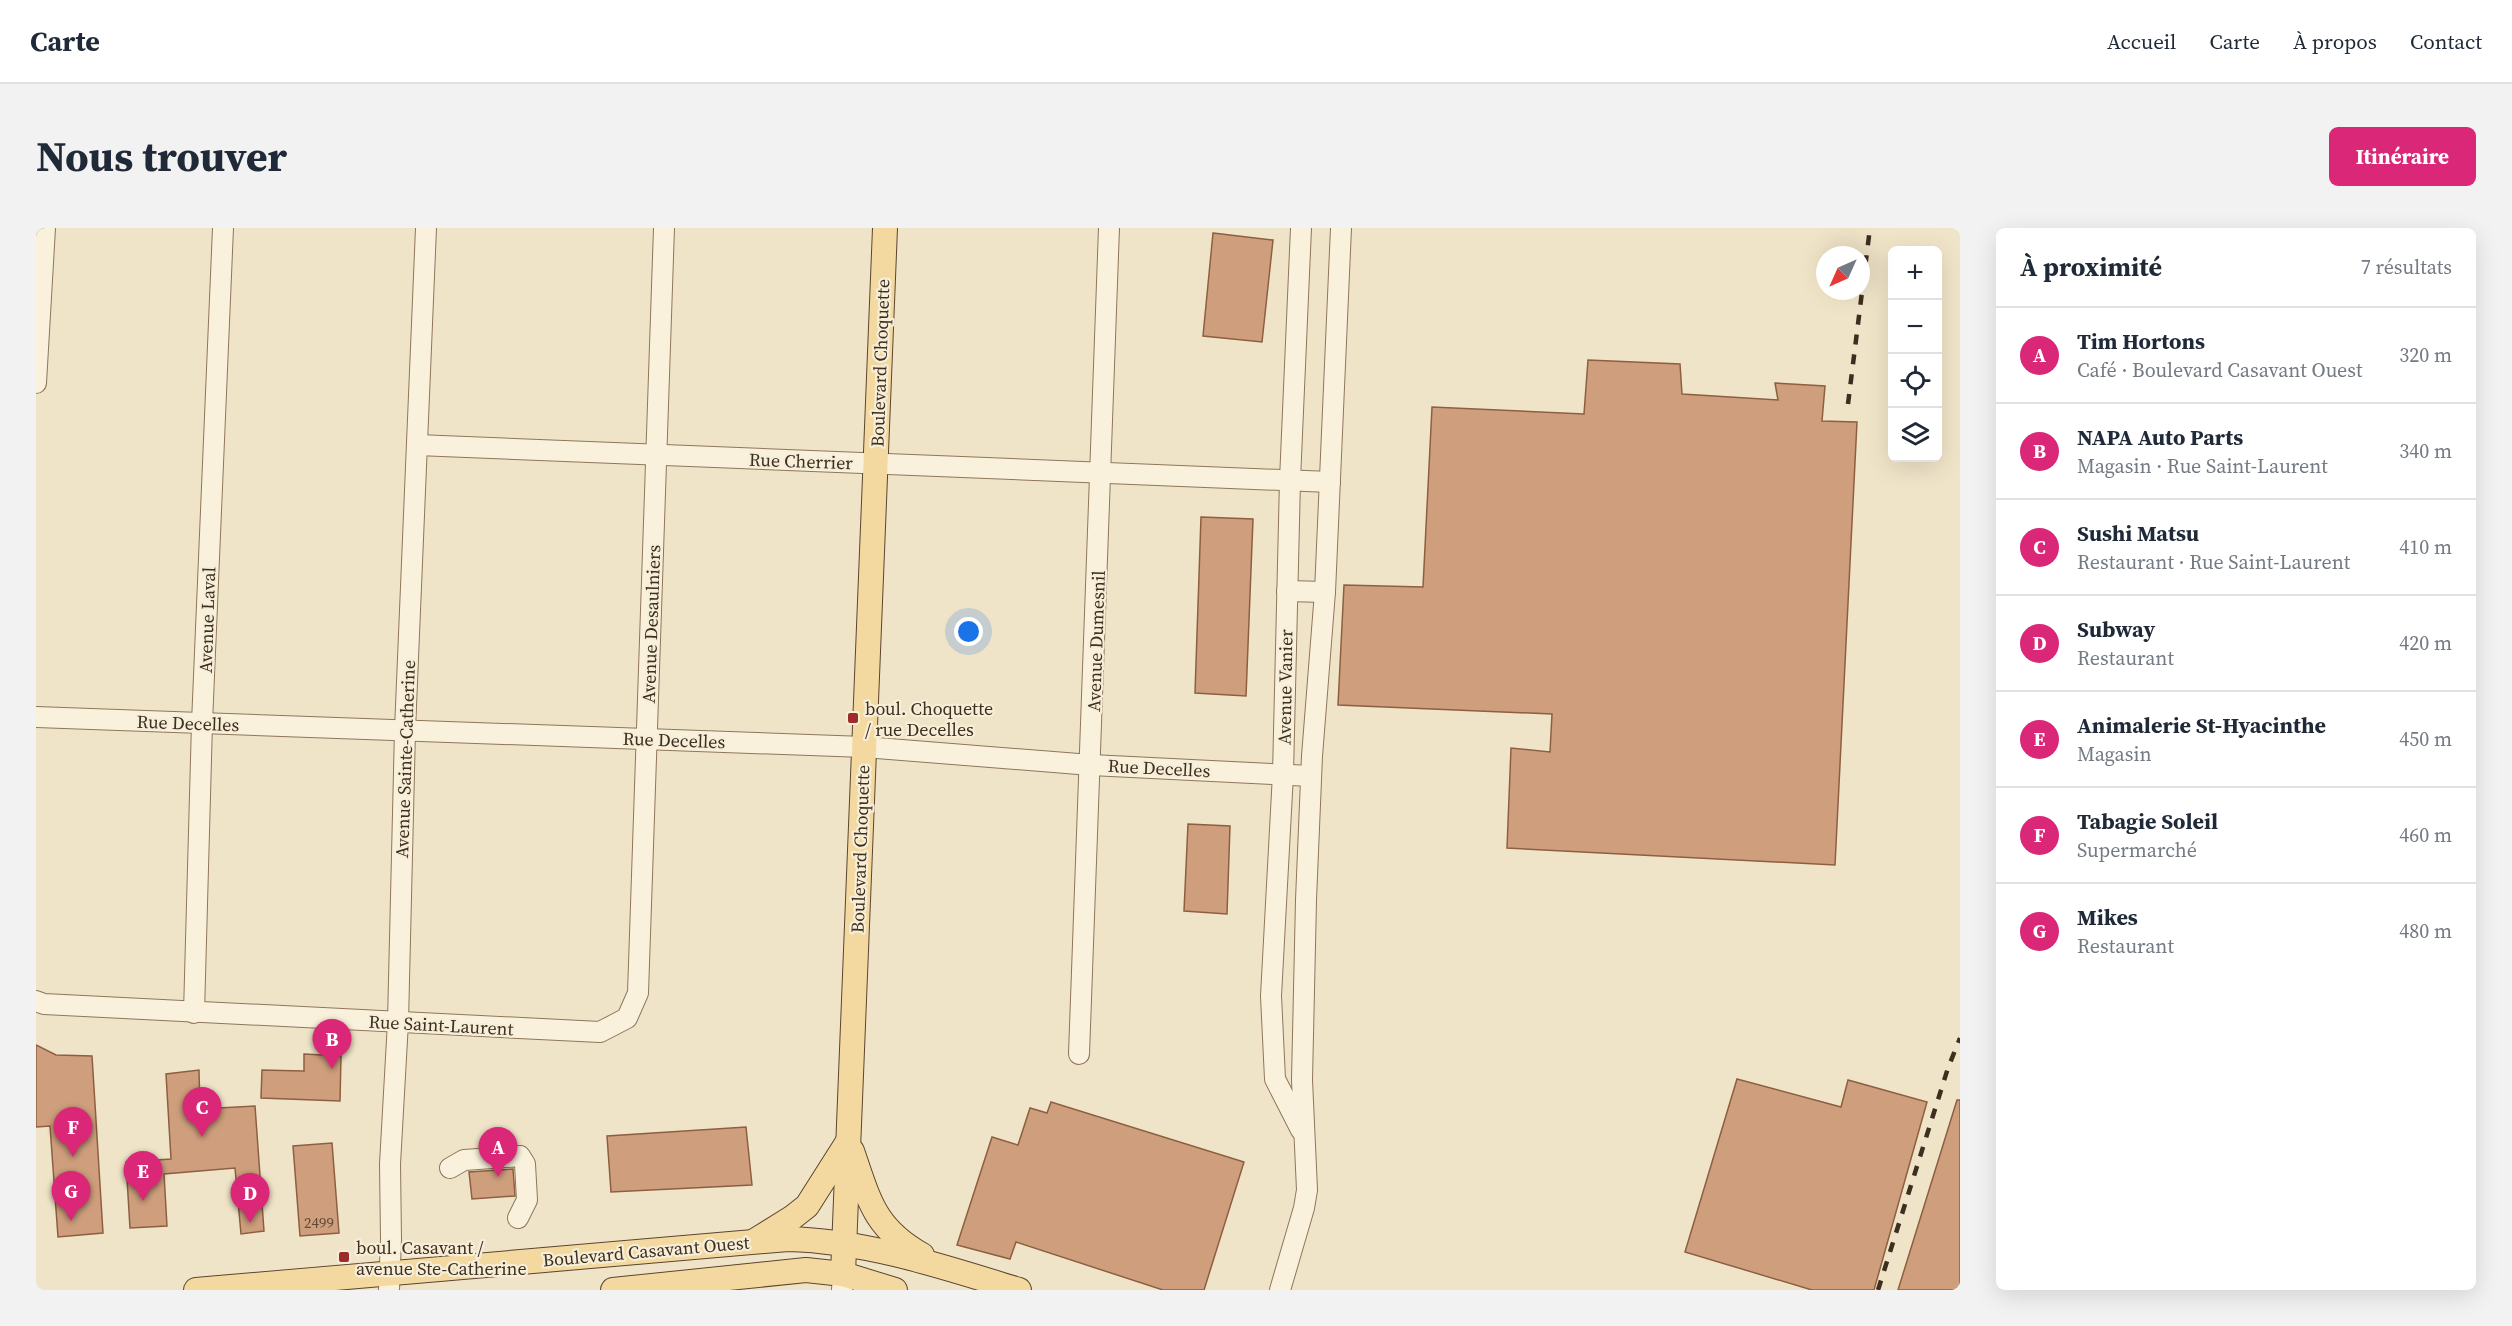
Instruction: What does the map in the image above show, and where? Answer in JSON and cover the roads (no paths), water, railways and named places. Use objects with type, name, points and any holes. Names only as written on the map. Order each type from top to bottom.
[{"type":"main road","name":"Boulevard Choquette","points":[[843,1282],[885,228]]},
{"type":"main road","points":[[753,1241],[807,1206],[848,1140]]},
{"type":"main road","points":[[848,1140],[874,1212],[904,1245],[941,1266]]},
{"type":"main road","name":"Boulevard Casavant Ouest","points":[[196,1290],[389,1282],[753,1241],[807,1240],[881,1251],[941,1266],[1019,1290]]},
{"type":"main road","name":"Boulevard Casavant Ouest","points":[[613,1290],[806,1270],[843,1282],[896,1290]]},
{"type":"main road","points":[[691,1283],[756,1290]]},
{"type":"street","points":[[36,383],[45,228]]},
{"type":"street","name":"Avenue Laval","points":[[194,1013],[202,723],[223,228]]},
{"type":"street","name":"Avenue Sainte-Catherine","points":[[389,1282],[390,1164],[398,1022],[405,730],[426,228]]},
{"type":"street","name":"Avenue Desaulniers","points":[[627,1018],[638,993],[664,228]]},
{"type":"street","name":"Avenue Dumesnil","points":[[1078,1054],[1102,473],[1109,228]]},
{"type":"street","name":"Avenue Vanier","points":[[1301,228],[1290,480],[1283,774],[1271,996],[1275,1079],[1305,1138]]},
{"type":"street","name":"Avenue Vanier","points":[[1280,1290],[1307,1190],[1302,1080],[1306,900],[1311,776],[1325,592],[1341,228]]},
{"type":"street","name":"Rue Cherrier","points":[[417,445],[1330,482]]},
{"type":"street","points":[[1287,591],[1325,592]]},
{"type":"street","name":"Rue Decelles","points":[[36,717],[864,747],[1091,765],[1311,776]]},
{"type":"street","points":[[1277,895],[1306,900]]},
{"type":"street","name":"Rue Saint-Laurent","points":[[36,1000],[44,1004],[194,1013],[600,1032],[627,1018]]},
{"type":"street","points":[[450,1168],[464,1160],[520,1156],[525,1164],[527,1200],[518,1218]]},
{"type":"railway","points":[[1848,404],[1870,228]]},
{"type":"railway","points":[[1878,1290],[1948,1068],[1960,1038]]},
{"type":"place","name":"boul. Choquette / rue Decelles","points":[[853,718]]},
{"type":"place","name":"NAPA Auto Parts","points":[[332,1069]]},
{"type":"place","name":"Sushi Matsu","points":[[202,1137]]},
{"type":"place","name":"Tabagie Soleil","points":[[73,1157]]},
{"type":"place","name":"Tim Hortons","points":[[498,1177]]},
{"type":"place","name":"Animalerie St-Hyacinthe","points":[[143,1201]]},
{"type":"place","name":"Mikes","points":[[71,1221]]},
{"type":"place","name":"Subway","points":[[250,1223]]},
{"type":"place","name":"boul. Casavant / avenue Ste-Catherine","points":[[344,1257]]}]
